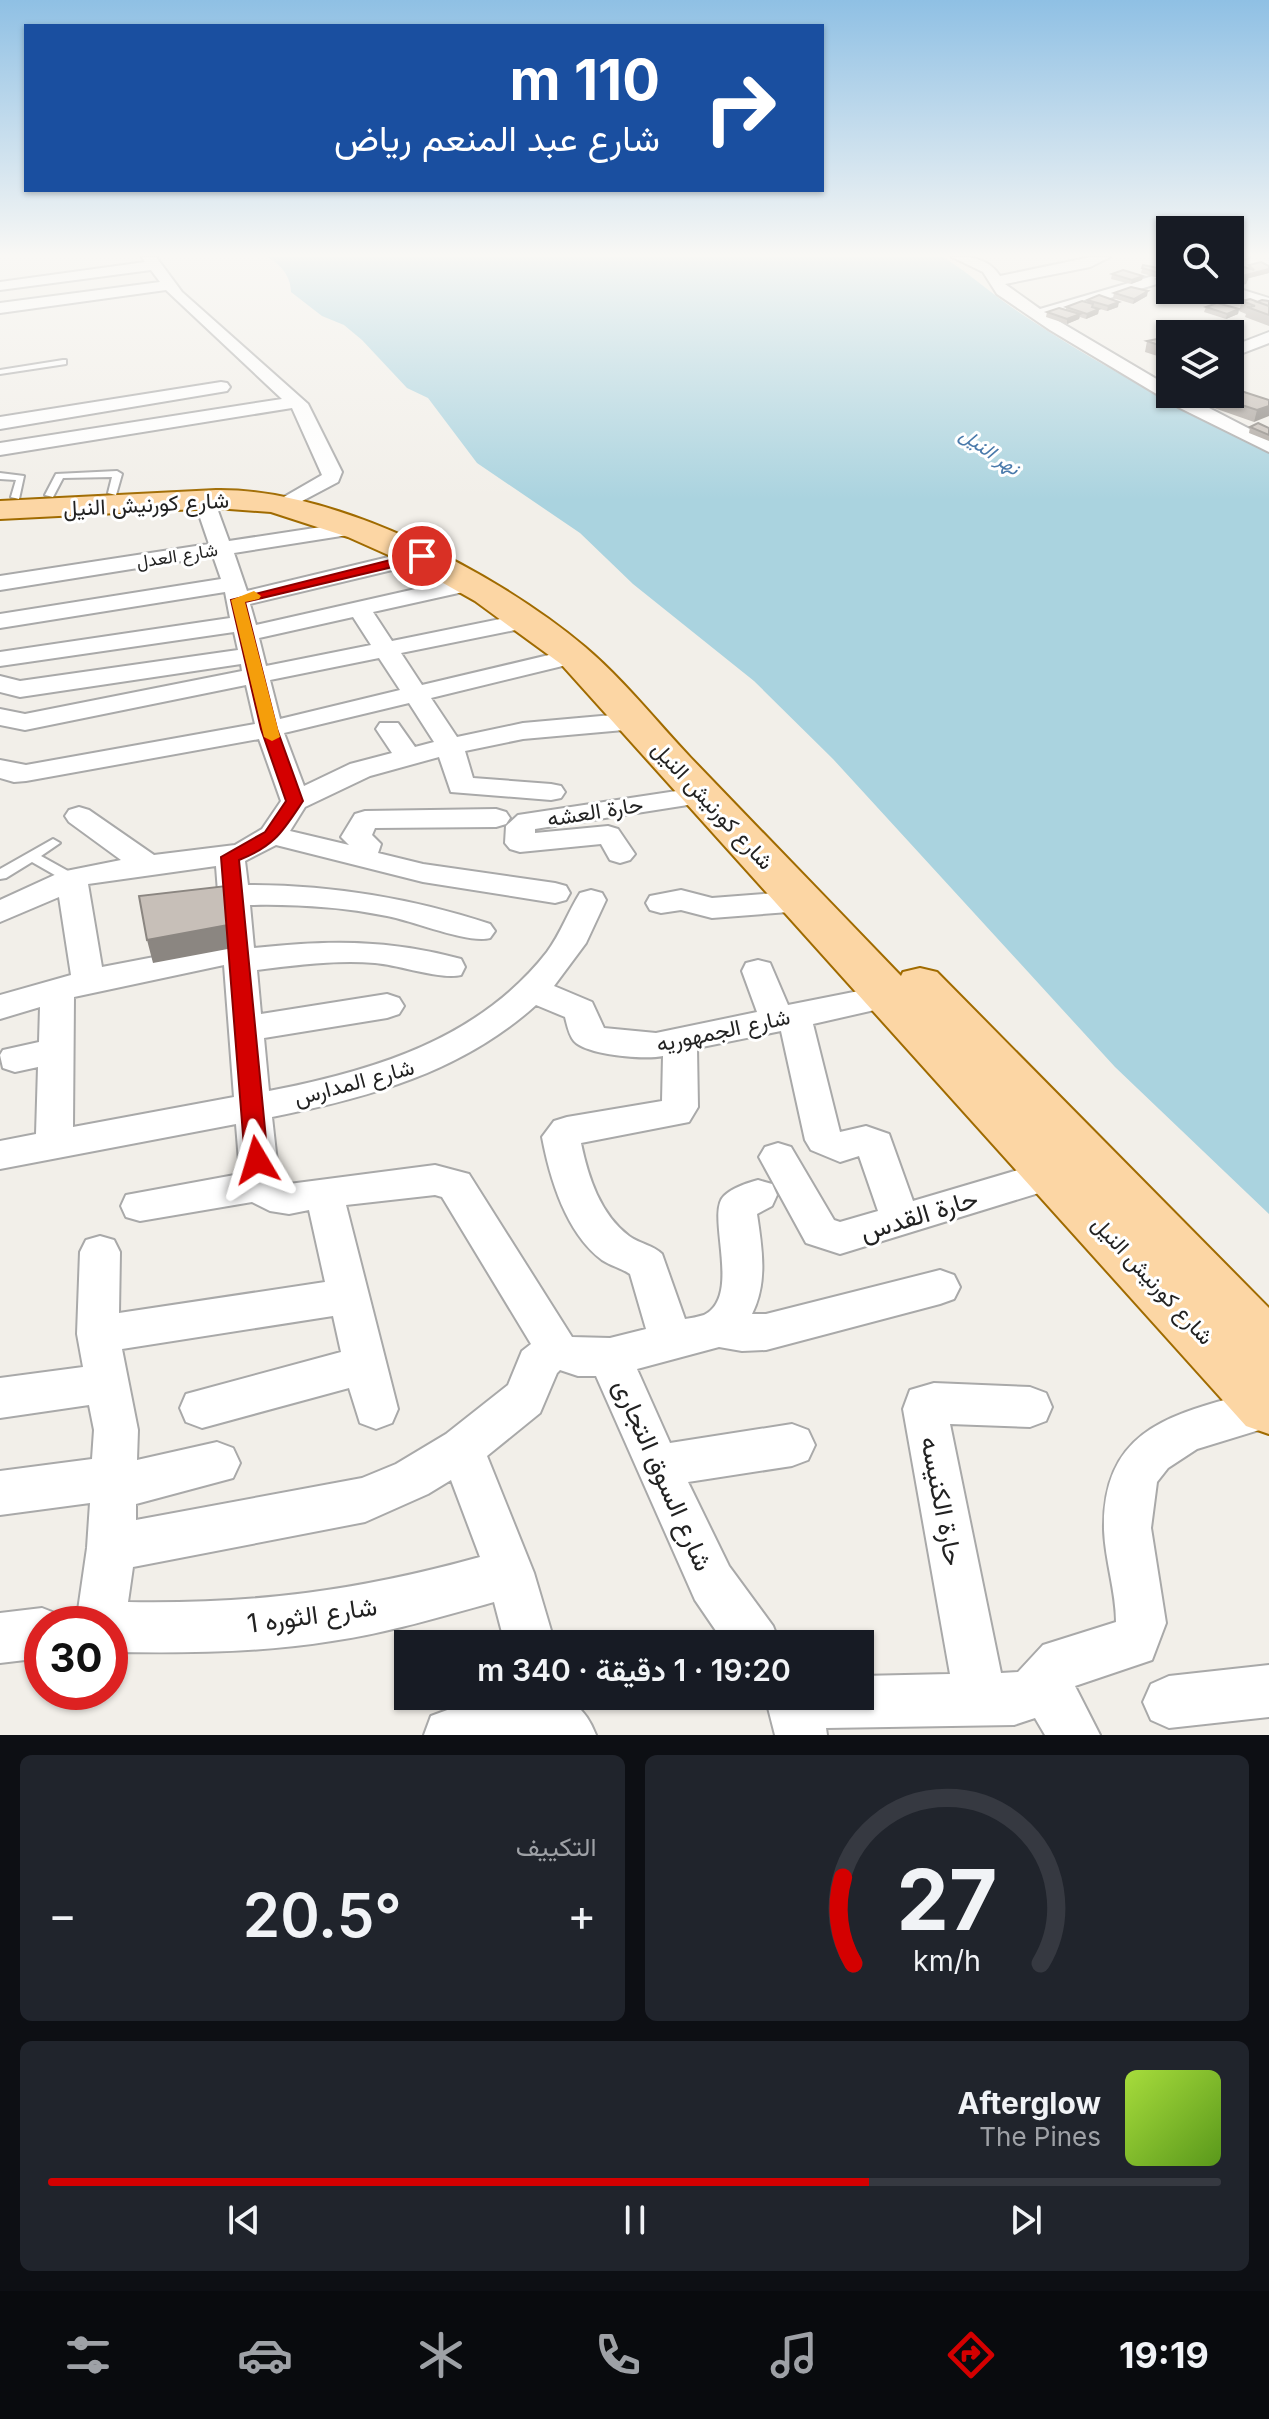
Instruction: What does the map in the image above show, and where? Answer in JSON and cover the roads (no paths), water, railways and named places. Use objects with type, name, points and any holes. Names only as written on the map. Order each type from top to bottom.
[{"type":"main road","name":"شارع كورنيش النيل","points":[[32,499],[219,489],[289,512],[374,513],[523,591],[583,636],[619,669],[1269,1350]]},
{"type":"main road","name":"شارع كورنيش النيل","points":[[32,499],[214,527],[240,499],[354,528],[422,556],[473,583],[530,620],[574,656],[1269,1406]]},
{"type":"street","points":[[225,338],[302,408],[332,472],[331,478],[289,512],[307,557],[366,607],[387,650],[450,746],[461,786],[551,792]]},
{"type":"street","points":[[1075,338],[1142,379],[1269,446]]},
{"type":"street","points":[[1244,347],[1267,338]]},
{"type":"street","points":[[1142,379],[1156,376]]},
{"type":"street","points":[[0,423],[221,387]]},
{"type":"street","points":[[0,449],[296,402]]},
{"type":"street","points":[[1238,431],[1259,423]]},
{"type":"street","points":[[0,565],[214,527],[245,629],[269,729],[295,801]]},
{"type":"street","name":"شارع العدل","points":[[0,583],[214,527]]},
{"type":"street","points":[[0,717],[25,722],[245,629],[331,578],[422,556]]},
{"type":"street","points":[[0,659],[245,629],[473,583]]},
{"type":"street","points":[[0,621],[245,629],[387,650],[530,620]]},
{"type":"street","points":[[0,684],[20,689],[98,677],[245,629]]},
{"type":"street","points":[[0,768],[14,774],[26,773],[269,729],[574,656]]},
{"type":"street","points":[[111,1548],[365,1500],[412,1479],[462,1449],[524,1399],[530,1389],[534,1367],[548,1354],[558,1351],[455,1185],[435,1180],[279,1199],[264,1192],[260,1186],[250,1108],[232,876],[254,848],[272,835],[295,801],[337,779],[450,746],[523,731],[635,721]]},
{"type":"street","points":[[389,729],[408,757]]},
{"type":"street","name":"حارة العشه","points":[[620,854],[608,835],[520,843],[520,826],[528,821],[703,795]]},
{"type":"street","points":[[79,816],[149,866],[182,878],[232,876],[321,895],[403,907],[479,931]]},
{"type":"street","points":[[361,859],[366,844],[356,837],[365,820],[496,818]]},
{"type":"street","points":[[272,835],[361,859],[488,884],[555,893]]},
{"type":"street","points":[[0,912],[72,879],[98,872],[149,866]]},
{"type":"street","points":[[54,1145],[56,1051],[72,986],[72,879]]},
{"type":"street","name":"شارع المدارس","points":[[0,1155],[333,1093],[394,1076],[449,1052],[495,1023],[532,990],[571,945],[591,900]]},
{"type":"street","points":[[661,903],[681,900],[712,908],[802,901]]},
{"type":"street","points":[[0,1007],[72,986],[238,956],[372,950],[412,956],[449,967]]},
{"type":"street","points":[[758,971],[786,1017],[824,1140],[840,1148],[866,1140],[876,1144],[880,1167],[901,1220]]},
{"type":"street","name":"شارع الجمهوريه","points":[[532,990],[580,1010],[587,1034],[596,1040],[632,1046],[680,1042],[889,996]]},
{"type":"street","points":[[244,1029],[387,1006]]},
{"type":"street","points":[[671,1341],[648,1266],[642,1259],[613,1246],[595,1227],[575,1183],[561,1137],[567,1131],[676,1112],[680,1107],[680,1042]]},
{"type":"street","points":[[15,1059],[56,1051]]},
{"type":"street","name":"حارة القدس","points":[[778,1157],[820,1232],[840,1238],[1055,1174]]},
{"type":"street","points":[[140,1206],[260,1186]]},
{"type":"street","points":[[324,1192],[376,1409]]},
{"type":"street","points":[[719,1329],[731,1318],[737,1303],[745,1254],[737,1207],[758,1195]]},
{"type":"street","points":[[100,1252],[98,1334],[116,1430],[116,1482],[103,1606]]},
{"type":"street","points":[[610,1357],[719,1329],[742,1333],[766,1332],[940,1287]]},
{"type":"street","points":[[98,1334],[349,1296]]},
{"type":"street","name":"شارع السوق التجارى","points":[[558,1351],[578,1357],[610,1357],[712,1583],[745,1630]]},
{"type":"street","points":[[202,1408],[365,1365]]},
{"type":"street","points":[[0,1398],[108,1383]]},
{"type":"street","name":"حارة الكنيسه","points":[[981,1701],[925,1409],[926,1404],[934,1403],[1030,1407]]},
{"type":"street","points":[[796,1711],[1014,1699],[1032,1693],[1044,1684],[1051,1671],[1061,1663],[1125,1647],[1140,1635],[1142,1616],[1130,1559],[1126,1519],[1133,1484],[1141,1465],[1155,1449],[1173,1438],[1269,1406]]},
{"type":"street","points":[[657,1466],[792,1445]]},
{"type":"street","points":[[462,1449],[510,1573],[526,1630]]},
{"type":"street","points":[[0,1493],[116,1482],[217,1463]]},
{"type":"street","name":"شارع الثوره 1","points":[[128,1627],[204,1628],[308,1620],[412,1601],[510,1573]]},
{"type":"street","points":[[0,1638],[24,1635]]},
{"type":"street","points":[[1044,1684],[1074,1735]]},
{"type":"street","points":[[1169,1702],[1269,1691]]},
{"type":"street","points":[[450,1735],[553,1717]]},
{"type":"lane","points":[[0,372],[63,362]]},
{"type":"lane","points":[[1,875],[53,843]]},
{"type":"lane","points":[[31,856],[72,879]]},
{"type":"water","name":"نهر النيل","points":[[360,338],[1059,338],[1156,393],[1156,408],[1185,408],[1269,452],[1269,1214],[1115,1067],[833,759],[754,681],[633,584],[580,533],[477,463],[428,398],[407,388]]}]
